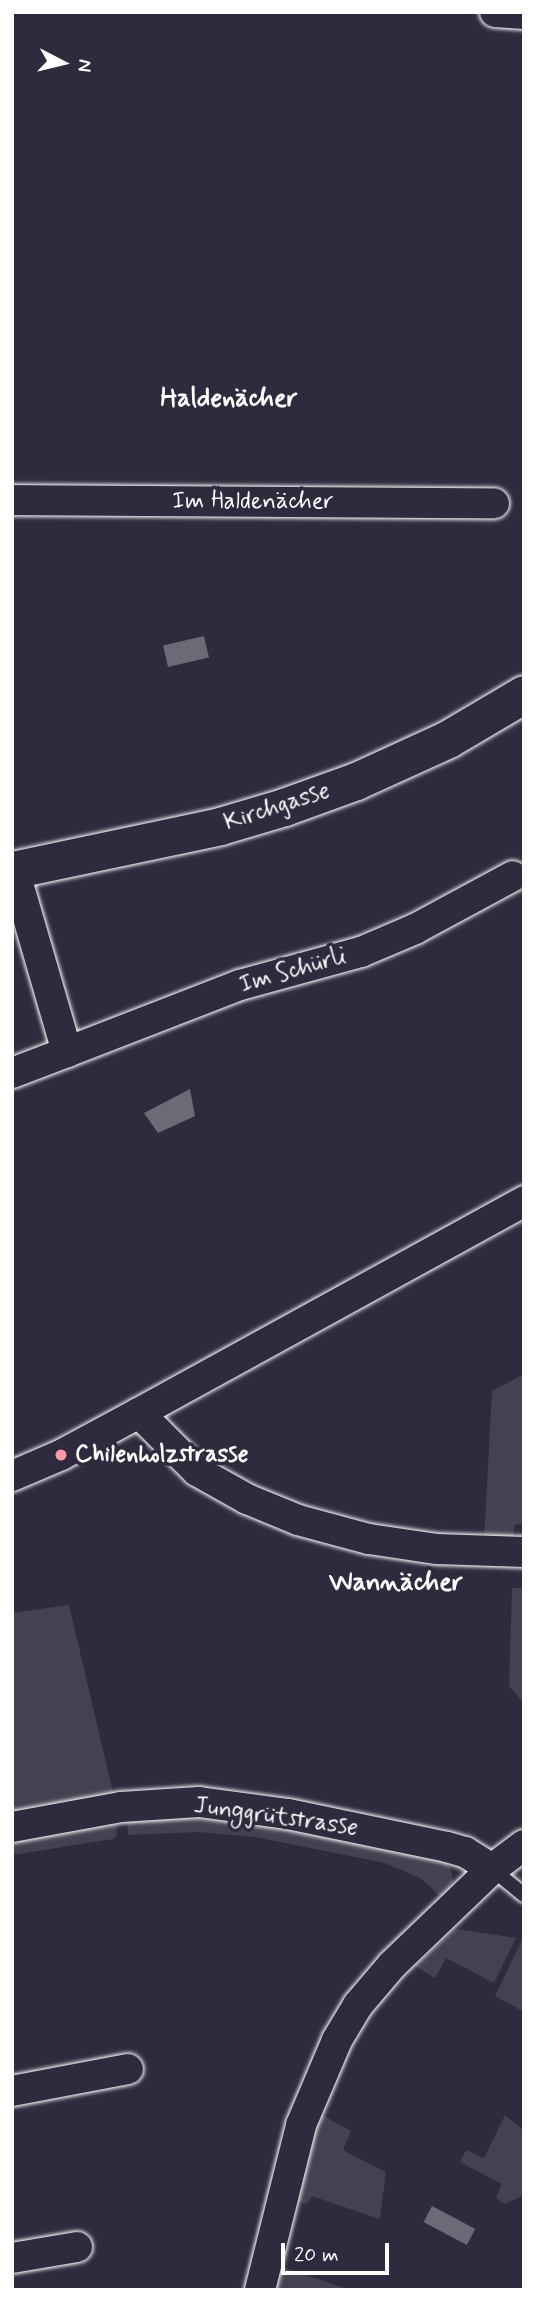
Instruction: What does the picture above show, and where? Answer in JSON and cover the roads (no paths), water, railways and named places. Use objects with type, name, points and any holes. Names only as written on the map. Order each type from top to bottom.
[{"type":"street","points":[[495,12],[524,15]]},
{"type":"street","name":"Im Haldenächer","points":[[12,500],[495,503]]},
{"type":"street","name":"Kirchgasse","points":[[13,870],[220,826],[284,807],[356,781],[448,739],[524,694]]},
{"type":"street","points":[[13,870],[67,1052]]},
{"type":"street","name":"Im Schürli","points":[[12,1073],[240,985],[361,952],[415,929],[513,876]]},
{"type":"street","points":[[12,1476],[61,1455],[524,1201]]},
{"type":"street","points":[[139,1413],[197,1471],[247,1499],[298,1520],[383,1541],[437,1549],[524,1552]]},
{"type":"street","name":"Junggrütstrasse","points":[[12,1827],[121,1808],[199,1802],[288,1814],[447,1847],[465,1852],[492,1869]]},
{"type":"street","points":[[260,2290],[301,2125],[337,2040],[358,2005],[392,1965],[492,1869],[524,1845]]},
{"type":"street","points":[[12,2091],[128,2069]]},
{"type":"street","points":[[12,2258],[77,2246]]},
{"type":"lane","points":[[492,1869],[524,1895]]},
{"type":"place","name":"Chilenholzstrasse","points":[[61,1455]]},
{"type":"district","name":"Haldenächer","points":[[229,400]]},
{"type":"district","name":"Wannächer","points":[[396,1584]]}]
